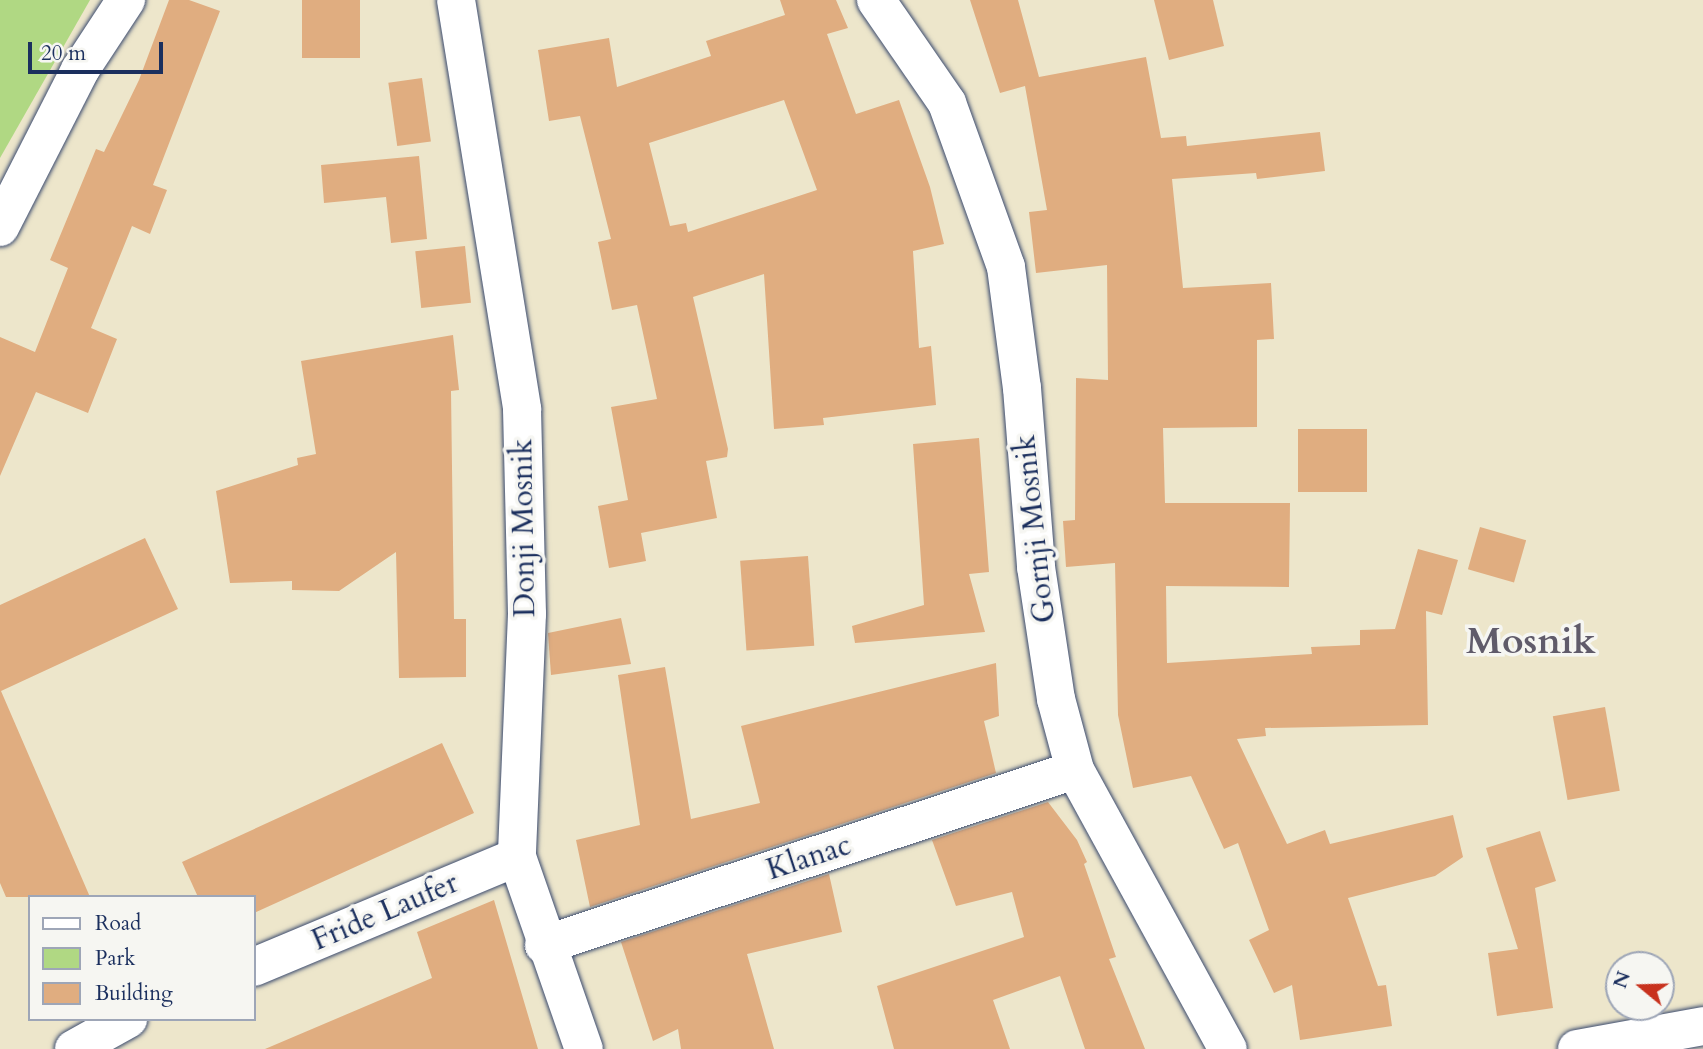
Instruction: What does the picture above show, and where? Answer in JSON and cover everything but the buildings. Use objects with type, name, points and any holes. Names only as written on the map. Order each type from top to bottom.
[{"type":"street","points":[[0,227],[80,70],[125,0]]},
{"type":"street","name":"Donji Mosnik","points":[[456,0],[522,409],[527,614],[517,857],[544,945],[584,1049]]},
{"type":"street","name":"Gornji Mosnik","points":[[876,0],[947,103],[1006,267],[1022,388],[1036,567],[1056,699],[1074,770],[1228,1049]]},
{"type":"street","name":"Klanac","points":[[544,945],[1074,770]]},
{"type":"street","name":"Fride Laufer","points":[[256,966],[517,857]]},
{"type":"street","points":[[74,1049],[124,1021]]},
{"type":"street","points":[[1577,1049],[1703,1026]]},
{"type":"green space","points":[[0,0],[90,0],[0,158]]},
{"type":"district","name":"Mosnik","points":[[1531,641]]}]
